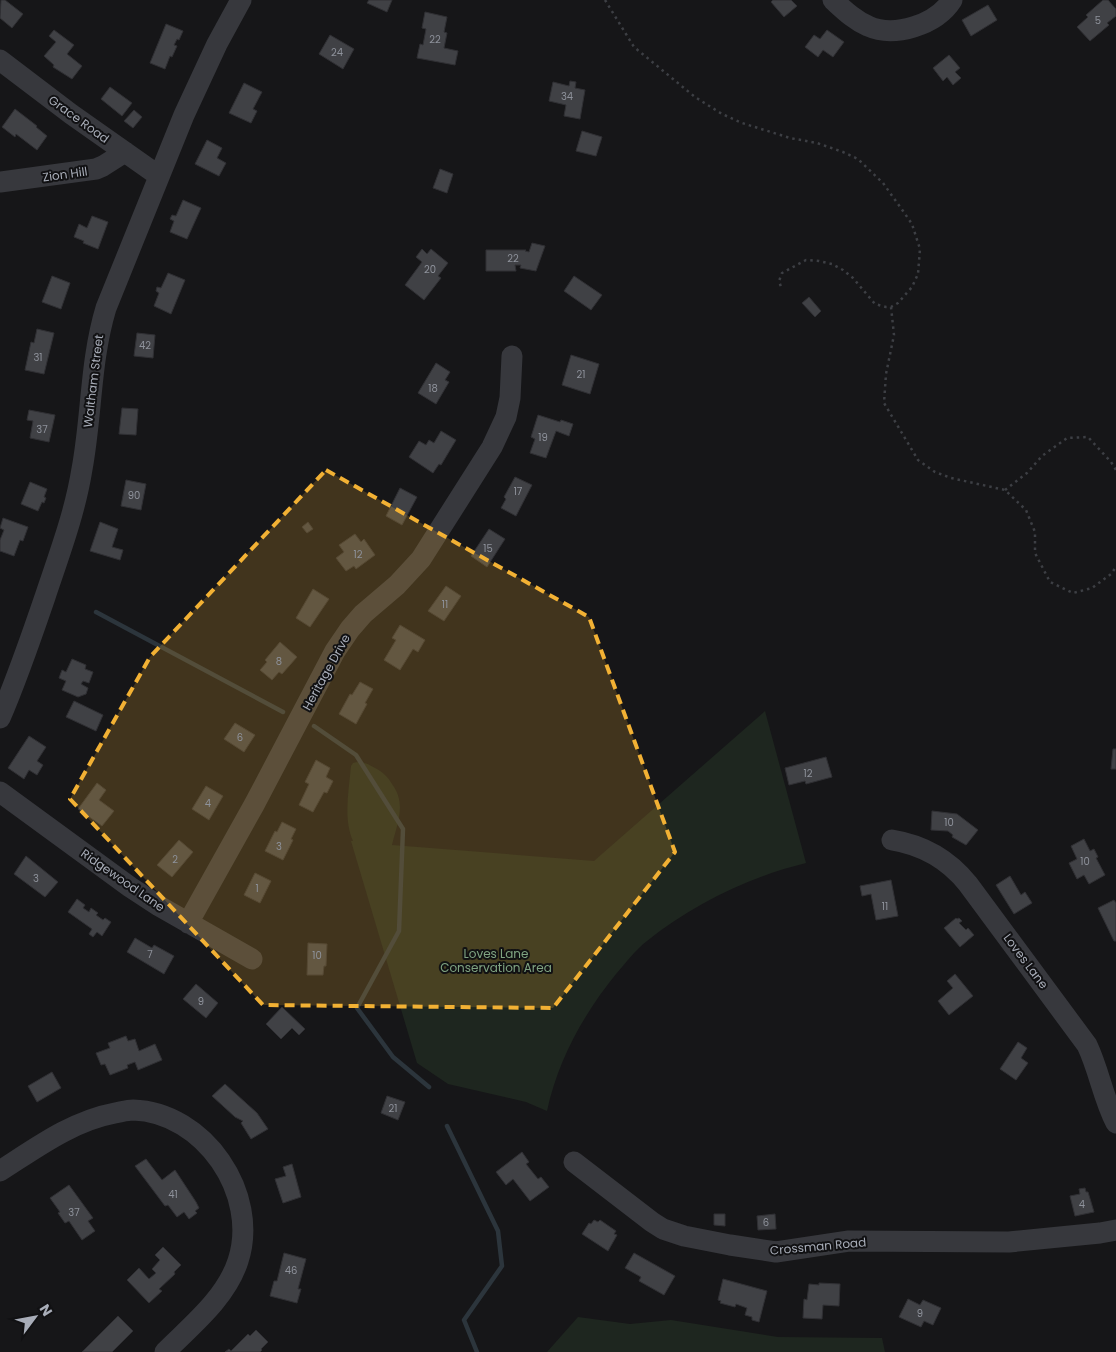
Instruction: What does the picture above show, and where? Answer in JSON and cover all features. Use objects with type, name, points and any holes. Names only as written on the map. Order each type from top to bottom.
[{"type":"street","name":"Waltham Street","points":[[0,718],[40,611],[69,526],[77,496],[84,458],[92,372],[99,331],[114,285],[202,73],[241,0]]},
{"type":"street","points":[[833,0],[859,22],[874,28],[890,31],[929,20],[946,8],[952,0]]},
{"type":"street","name":"Grace Road","points":[[0,60],[160,176]]},
{"type":"street","name":"Zion Hill","points":[[0,182],[96,169],[125,152]]},
{"type":"street","name":"Heritage Drive","points":[[188,923],[254,805],[335,651],[363,614],[397,585],[421,559],[492,447],[506,417],[510,398],[512,356]]},
{"type":"street","name":"Ridgewood Lane","points":[[0,792],[130,887],[188,923],[252,959]]},
{"type":"street","name":"Loves Lane","points":[[892,840],[932,852],[955,869],[968,884],[1083,1039],[1093,1058],[1108,1105],[1116,1123]]},
{"type":"street","points":[[0,1171],[66,1130],[98,1116],[132,1110],[160,1114],[189,1130],[210,1147],[227,1171],[239,1200],[243,1232],[238,1260],[225,1288],[208,1309],[165,1352]]},
{"type":"street","name":"Crossman Road","points":[[574,1162],[663,1229],[684,1236],[768,1252],[790,1251],[816,1245],[849,1241],[1009,1242],[1100,1234],[1116,1230]]},
{"type":"path","points":[[604,0],[634,47],[695,97],[722,114],[742,123],[843,152],[858,159],[883,183],[912,224],[920,249],[918,274],[912,287],[898,303],[891,307],[886,308],[875,304],[853,278],[843,270],[832,264],[819,261],[806,260],[782,273],[781,286]]},
{"type":"path","points":[[891,307],[894,335],[886,374],[884,403],[918,460],[926,467],[951,478],[1005,490],[1026,510],[1035,532],[1035,553],[1050,582],[1073,593],[1092,588],[1111,574],[1116,567]]},
{"type":"path","points":[[1005,490],[1027,472],[1042,456],[1067,438],[1088,437],[1116,470]]},
{"type":"highlighted area","points":[[326,470],[589,617],[675,852],[553,1008],[263,1005],[70,799],[150,657]]},
{"type":"green space","name":"Loves Lane Conservation Area","points":[[765,711],[806,863],[764,876],[722,893],[683,915],[638,948],[604,990],[573,1039],[558,1074],[547,1111],[526,1102],[448,1084],[417,1063],[351,841],[353,841],[347,814],[351,766],[353,763],[364,763],[380,771],[389,779],[397,792],[400,814],[392,845],[594,861]]},
{"type":"green space","points":[[578,1317],[630,1324],[671,1320],[778,1337],[882,1338],[885,1352],[547,1352]]},
{"type":"building","points":[[1,0],[5,0],[23,14],[12,28],[0,18]]},
{"type":"building","points":[[369,0],[392,0],[387,12],[367,3]]},
{"type":"building","points":[[773,0],[791,0],[797,6],[784,17],[771,2]]},
{"type":"building","points":[[1103,0],[1108,0],[1116,9],[1116,16],[1107,23],[1109,25],[1090,41],[1077,27],[1088,17],[1086,15]]},
{"type":"building","points":[[988,5],[997,20],[971,36],[962,20]]},
{"type":"building","points":[[425,12],[447,17],[444,32],[447,33],[444,48],[458,51],[455,65],[417,58],[420,44],[423,45],[426,29],[422,28]]},
{"type":"building","points":[[166,24],[183,31],[179,40],[177,39],[174,45],[177,46],[172,57],[170,56],[165,69],[150,63]]},
{"type":"building","points":[[54,30],[74,45],[67,54],[82,66],[72,79],[53,67],[54,65],[44,56],[56,42],[49,36]]},
{"type":"building","points":[[827,30],[844,42],[833,57],[823,50],[818,57],[805,47],[814,35],[820,39]]},
{"type":"building","points":[[330,35],[354,49],[343,69],[319,54]]},
{"type":"building","points":[[949,55],[960,68],[955,72],[961,78],[953,85],[947,77],[943,81],[933,68]]},
{"type":"building","points":[[570,81],[576,82],[575,88],[585,90],[580,119],[564,116],[566,105],[549,101],[553,82],[569,86]]},
{"type":"building","points":[[244,83],[262,92],[253,109],[257,111],[251,123],[229,113]]},
{"type":"building","points":[[110,87],[132,103],[122,116],[101,99]]},
{"type":"building","points":[[15,109],[47,136],[37,150],[16,134],[15,137],[2,127]]},
{"type":"building","points":[[134,110],[142,117],[133,128],[124,121]]},
{"type":"building","points":[[582,131],[602,137],[596,156],[576,151]]},
{"type":"building","points":[[207,140],[222,148],[217,158],[226,163],[219,176],[195,164]]},
{"type":"building","points":[[440,169],[453,174],[447,193],[433,188]]},
{"type":"building","points":[[183,200],[201,208],[187,239],[170,232],[174,221],[170,219],[172,215],[176,216]]},
{"type":"building","points":[[92,216],[108,222],[98,249],[74,237],[79,224],[87,228]]},
{"type":"building","points":[[532,243],[545,246],[536,271],[520,268],[521,265],[515,265],[516,271],[486,271],[486,250],[526,250],[529,252]]},
{"type":"building","points":[[422,249],[427,254],[431,249],[448,263],[438,276],[441,278],[424,300],[405,285],[422,262],[416,257]]},
{"type":"building","points":[[168,273],[185,280],[171,314],[154,306],[159,293],[156,291],[157,287],[161,288]]},
{"type":"building","points":[[52,276],[70,283],[61,309],[42,302]]},
{"type":"building","points":[[574,276],[602,295],[591,310],[564,291]]},
{"type":"building","points":[[809,297],[821,311],[815,317],[802,303]]},
{"type":"building","points":[[37,329],[54,333],[44,374],[25,370],[31,342],[34,343]]},
{"type":"building","points":[[137,333],[155,335],[153,358],[134,356]]},
{"type":"building","points":[[571,355],[599,364],[590,394],[562,385]]},
{"type":"building","points":[[436,363],[450,372],[445,380],[449,382],[436,404],[418,393]]},
{"type":"building","points":[[122,408],[138,409],[136,435],[119,434]]},
{"type":"building","points":[[29,410],[55,415],[49,442],[30,438],[33,421],[27,420]]},
{"type":"building","points":[[538,415],[573,424],[569,436],[556,431],[546,458],[530,453],[535,439],[531,437]]},
{"type":"building","points":[[441,431],[456,440],[441,465],[439,464],[433,473],[409,457],[419,441],[426,445],[429,440],[434,443]]},
{"type":"building","points":[[515,477],[532,485],[516,516],[501,508],[506,499],[504,497]]},
{"type":"building","points":[[126,480],[146,484],[141,510],[121,506]]},
{"type":"building","points":[[30,482],[47,489],[44,503],[42,502],[38,511],[21,504]]},
{"type":"building","points":[[400,488],[417,497],[402,525],[386,516]]},
{"type":"building","points":[[3,518],[28,527],[23,541],[20,540],[14,556],[0,551],[0,540],[4,530],[0,528]]},
{"type":"building","points":[[100,522],[118,529],[112,547],[123,550],[120,560],[90,551]]},
{"type":"building","points":[[308,522],[313,529],[307,533],[302,527]]},
{"type":"building","points":[[489,529],[505,539],[487,567],[471,556]]},
{"type":"building","points":[[355,534],[361,542],[364,539],[375,555],[356,569],[354,566],[346,571],[336,558],[344,552],[339,545]]},
{"type":"building","points":[[446,586],[461,596],[444,621],[428,611]]},
{"type":"building","points":[[313,589],[329,599],[310,627],[296,618]]},
{"type":"building","points":[[400,625],[425,640],[418,652],[413,649],[400,670],[384,660],[396,640],[392,638]]},
{"type":"building","points":[[280,642],[297,657],[282,674],[279,672],[272,680],[260,670],[267,662],[265,660]]},
{"type":"building","points":[[72,659],[86,665],[85,669],[93,672],[89,683],[83,681],[81,684],[88,688],[86,694],[78,697],[62,690],[66,681],[59,678],[62,670],[66,672]]},
{"type":"building","points":[[360,682],[373,689],[356,724],[339,714],[350,694],[352,695]]},
{"type":"building","points":[[74,701],[103,715],[96,731],[66,717]]},
{"type":"building","points":[[235,723],[255,735],[244,752],[224,739]]},
{"type":"building","points":[[29,736],[46,747],[37,761],[43,765],[37,775],[29,770],[24,779],[8,768]]},
{"type":"building","points":[[1113,749],[1116,749],[1116,769],[1111,769]]},
{"type":"building","points":[[826,757],[832,777],[806,784],[805,781],[789,785],[785,768]]},
{"type":"building","points":[[316,760],[330,768],[326,777],[333,781],[327,793],[324,792],[313,812],[299,805],[309,784],[305,782]]},
{"type":"building","points":[[97,783],[106,790],[99,800],[114,811],[102,826],[78,809]]},
{"type":"building","points":[[206,786],[223,796],[209,820],[192,809]]},
{"type":"building","points":[[932,811],[957,814],[978,830],[966,845],[952,837],[953,835],[948,831],[931,830]]},
{"type":"building","points":[[282,822],[296,829],[283,860],[265,851]]},
{"type":"building","points":[[1084,839],[1090,851],[1094,849],[1098,857],[1096,858],[1105,875],[1089,884],[1084,875],[1077,879],[1069,863],[1077,859],[1071,846]]},
{"type":"building","points":[[179,840],[193,852],[172,877],[157,865]]},
{"type":"building","points":[[26,856],[58,882],[45,897],[14,874]]},
{"type":"building","points":[[255,873],[271,881],[260,903],[244,895]]},
{"type":"building","points":[[1010,876],[1021,895],[1025,892],[1032,903],[1014,914],[996,885]]},
{"type":"building","points":[[891,880],[898,916],[876,920],[871,894],[862,896],[860,886]]},
{"type":"building","points":[[77,899],[85,905],[83,908],[89,912],[91,908],[103,920],[105,918],[111,922],[102,936],[97,932],[93,937],[89,934],[92,929],[68,912]]},
{"type":"building","points":[[1114,900],[1116,903],[1116,941],[1114,941],[1098,908]]},
{"type":"building","points":[[956,918],[959,918],[962,921],[959,923],[966,930],[968,928],[974,935],[960,947],[944,928]]},
{"type":"building","points":[[135,938],[152,948],[154,945],[174,956],[164,974],[127,952]]},
{"type":"building","points":[[308,943],[327,944],[326,966],[324,966],[323,975],[307,975]]},
{"type":"building","points":[[955,974],[973,996],[949,1015],[938,1001],[953,988],[947,981]]},
{"type":"building","points":[[196,984],[218,1003],[206,1018],[183,999]]},
{"type":"building","points":[[282,1007],[305,1029],[299,1035],[292,1028],[281,1039],[266,1024]]},
{"type":"building","points":[[126,1036],[128,1041],[135,1039],[139,1051],[155,1044],[162,1060],[138,1070],[135,1062],[127,1065],[128,1068],[110,1075],[105,1064],[101,1065],[96,1053],[110,1048],[108,1043]]},
{"type":"building","points":[[1018,1042],[1027,1048],[1021,1058],[1028,1063],[1016,1080],[1000,1069]]},
{"type":"building","points":[[52,1072],[61,1088],[37,1102],[28,1086]]},
{"type":"building","points":[[225,1084],[257,1113],[268,1129],[251,1139],[241,1123],[243,1121],[235,1117],[212,1096]]},
{"type":"building","points":[[387,1096],[405,1102],[398,1120],[381,1113]]},
{"type":"building","points":[[522,1152],[529,1162],[526,1164],[538,1179],[541,1177],[549,1187],[530,1201],[513,1179],[506,1185],[496,1172]]},
{"type":"building","points":[[146,1159],[162,1180],[175,1170],[196,1202],[199,1208],[195,1211],[197,1213],[189,1219],[184,1212],[177,1217],[168,1205],[165,1206],[135,1166]]},
{"type":"building","points":[[292,1164],[301,1197],[283,1203],[275,1179],[286,1176],[283,1167]]},
{"type":"building","points":[[69,1185],[93,1218],[88,1221],[95,1231],[82,1240],[69,1221],[65,1223],[50,1198]]},
{"type":"building","points":[[1085,1188],[1094,1212],[1075,1216],[1070,1196],[1080,1194],[1079,1189]]},
{"type":"building","points":[[714,1214],[725,1214],[725,1226],[714,1225]]},
{"type":"building","points":[[775,1214],[776,1229],[758,1230],[757,1216]]},
{"type":"building","points":[[594,1220],[598,1222],[600,1220],[616,1231],[614,1234],[617,1235],[608,1251],[582,1234],[589,1223],[591,1224]]},
{"type":"building","points":[[163,1247],[181,1265],[174,1272],[175,1274],[159,1289],[162,1291],[149,1303],[127,1280],[139,1268],[149,1279],[156,1273],[152,1269],[160,1260],[155,1255]]},
{"type":"building","points":[[284,1253],[306,1259],[298,1289],[301,1289],[297,1303],[270,1296],[274,1281],[277,1281]]},
{"type":"building","points":[[634,1253],[675,1276],[664,1295],[639,1281],[641,1277],[625,1268]]},
{"type":"building","points":[[723,1279],[767,1291],[759,1322],[745,1315],[747,1308],[736,1304],[735,1307],[720,1303],[721,1301],[718,1300]]},
{"type":"building","points":[[819,1283],[840,1284],[839,1306],[823,1305],[822,1319],[803,1318],[804,1299],[807,1300],[809,1284],[819,1285]]},
{"type":"building","points":[[908,1299],[920,1305],[923,1300],[941,1308],[933,1325],[924,1321],[921,1327],[899,1317]]},
{"type":"building","points":[[118,1316],[133,1331],[112,1352],[82,1352]]},
{"type":"building","points":[[256,1330],[268,1342],[260,1352],[225,1352],[229,1349],[231,1351],[248,1334],[250,1336]]},
{"type":"waterway","points":[[96,612],[283,712]]},
{"type":"waterway","points":[[314,726],[356,755],[403,829],[399,931],[357,1008],[393,1057],[429,1087]]},
{"type":"waterway","points":[[447,1126],[498,1231],[502,1266],[464,1320],[477,1352]]}]
